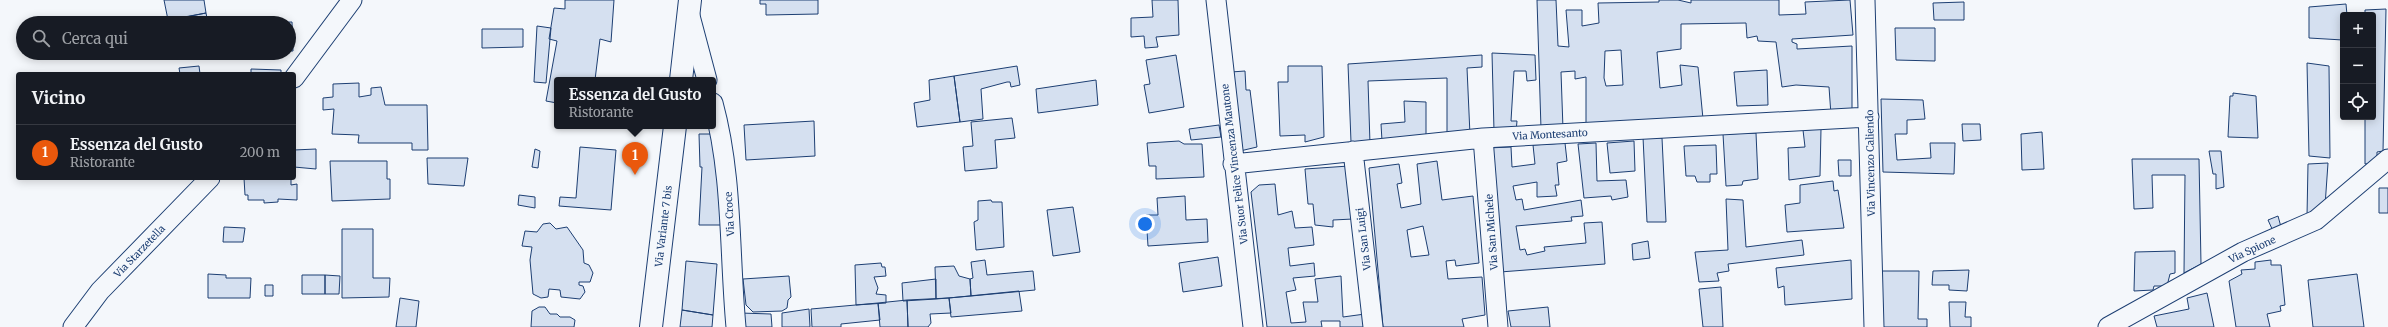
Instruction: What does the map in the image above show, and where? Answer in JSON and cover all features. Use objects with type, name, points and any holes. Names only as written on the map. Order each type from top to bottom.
[{"type":"main road","points":[[681,77],[689,7]]},
{"type":"main road","name":"Via Variante 7 bis","points":[[651,327],[675,129]]},
{"type":"street","points":[[296,75],[352,0]]},
{"type":"street","name":"Via Suor Felice Vincenza Mautone","points":[[1216,0],[1233,164],[1253,327]]},
{"type":"street","name":"Via Vincenzo Caliendo","points":[[1865,0],[1874,327]]},
{"type":"street","points":[[689,7],[706,77]]},
{"type":"street","name":"Via Croce","points":[[716,113],[720,127],[728,187],[736,327]]},
{"type":"street","name":"Via Montesanto","points":[[1233,164],[1484,138],[1868,117]]},
{"type":"street","name":"Via San Michele","points":[[1484,138],[1498,327]]},
{"type":"street","name":"Via San Luigi","points":[[1353,151],[1373,327]]},
{"type":"street","name":"Via Spione","points":[[2108,327],[2243,252],[2316,220],[2388,159]]},
{"type":"street","name":"Via Starzetella","points":[[73,327],[100,291],[208,180]]},
{"type":"building","points":[[164,0],[204,0],[206,13],[190,16],[167,16]]},
{"type":"building","points":[[565,0],[614,0],[611,42],[600,39],[595,77],[554,77],[554,102],[546,101],[557,41],[549,39],[554,8],[565,9]]},
{"type":"building","points":[[760,0],[818,0],[818,14],[766,15],[766,4],[760,4]]},
{"type":"building","points":[[1152,0],[1178,0],[1179,35],[1156,37],[1158,47],[1145,48],[1144,36],[1131,37],[1131,18],[1153,17]]},
{"type":"building","points":[[1537,0],[1556,0],[1558,46],[1569,47],[1566,10],[1582,10],[1582,26],[1599,23],[1598,3],[1659,2],[1659,0],[1678,0],[1691,3],[1691,0],[1779,0],[1779,15],[1806,14],[1805,2],[1850,0],[1853,35],[1792,39],[1792,42],[1797,44],[1797,49],[1852,46],[1852,113],[1831,115],[1829,87],[1796,85],[1782,87],[1776,42],[1758,41],[1757,36],[1747,38],[1746,23],[1681,24],[1681,49],[1657,52],[1660,88],[1682,85],[1680,65],[1698,67],[1703,119],[1586,125],[1586,77],[1575,79],[1575,71],[1561,72],[1563,129],[1541,129]],"holes":[[[1621,50],[1623,85],[1606,86],[1604,78],[1605,51]]]},
{"type":"building","points":[[1964,2],[1964,20],[1934,20],[1933,3]]},
{"type":"building","points":[[2346,4],[2347,12],[2340,12],[2340,40],[2309,38],[2309,7]]},
{"type":"building","points":[[2386,9],[2383,151],[2377,152],[2377,163],[2365,164],[2365,120],[2376,120],[2376,12],[2365,12],[2365,10]]},
{"type":"building","points":[[206,13],[207,16],[191,16]]},
{"type":"building","points":[[537,26],[551,28],[546,83],[534,82]]},
{"type":"building","points":[[1895,28],[1935,28],[1935,61],[1896,60]]},
{"type":"building","points":[[482,29],[523,29],[523,47],[482,48]]},
{"type":"building","points":[[1492,53],[1535,55],[1536,80],[1527,81],[1526,71],[1514,71],[1511,121],[1517,121],[1516,132],[1494,131]]},
{"type":"building","points":[[1176,55],[1184,107],[1149,113],[1144,85],[1150,84],[1146,60]]},
{"type":"building","points":[[1482,55],[1482,67],[1467,68],[1470,135],[1447,137],[1447,78],[1368,81],[1370,144],[1351,142],[1348,64]]},
{"type":"building","points":[[2307,63],[2329,66],[2330,158],[2309,156]]},
{"type":"building","points":[[199,66],[200,72],[180,72],[179,68]]},
{"type":"building","points":[[1017,66],[1020,85],[1011,87],[1010,82],[1007,82],[981,89],[983,119],[960,122],[954,76]]},
{"type":"building","points":[[1288,66],[1322,66],[1324,137],[1305,142],[1305,135],[1280,136],[1278,82],[1288,82]]},
{"type":"building","points":[[251,69],[281,70],[281,72],[251,72]]},
{"type":"building","points":[[1767,70],[1768,105],[1737,106],[1734,72]]},
{"type":"building","points":[[1245,71],[1246,90],[1250,90],[1257,147],[1240,151],[1231,72]]},
{"type":"building","points":[[954,76],[960,122],[917,127],[914,103],[930,100],[929,80]]},
{"type":"building","points":[[1096,80],[1098,105],[1038,113],[1036,89]]},
{"type":"building","points":[[359,83],[359,97],[371,95],[371,88],[381,87],[385,105],[427,105],[428,150],[412,150],[412,143],[358,143],[359,135],[332,134],[334,109],[323,110],[323,98],[333,97],[333,84]]},
{"type":"building","points":[[2233,93],[2256,96],[2258,138],[2228,137],[2230,96],[2233,96]]},
{"type":"building","points":[[1881,99],[1923,100],[1925,119],[1907,120],[1907,134],[1895,134],[1897,160],[1931,158],[1930,143],[1955,143],[1954,174],[1883,172]]},
{"type":"building","points":[[1404,101],[1426,102],[1426,139],[1382,141],[1381,124],[1405,122]]},
{"type":"building","points":[[1012,118],[1015,138],[995,140],[997,168],[965,171],[963,147],[973,146],[971,122]]},
{"type":"building","points":[[814,121],[815,156],[746,160],[744,125]]},
{"type":"building","points":[[1962,124],[1980,124],[1981,140],[1963,141]]},
{"type":"building","points":[[1219,125],[1221,137],[1191,140],[1189,129]]},
{"type":"building","points":[[1821,129],[1820,176],[1789,180],[1788,148],[1805,147],[1803,130]]},
{"type":"building","points":[[2042,132],[2044,169],[2022,170],[2021,134]]},
{"type":"building","points":[[1756,133],[1758,179],[1743,181],[1742,185],[1726,186],[1723,134]]},
{"type":"building","points":[[699,134],[714,134],[723,225],[699,225],[702,167],[700,167]]},
{"type":"building","points":[[1643,137],[1662,138],[1666,222],[1647,222]]},
{"type":"building","points":[[1179,141],[1184,144],[1202,144],[1204,177],[1156,179],[1156,166],[1149,166],[1147,143]]},
{"type":"building","points":[[1634,141],[1635,171],[1610,173],[1607,143]]},
{"type":"building","points":[[1565,143],[1567,161],[1557,163],[1559,185],[1555,185],[1557,196],[1537,197],[1537,182],[1513,186],[1516,200],[1522,199],[1524,210],[1581,200],[1583,216],[1571,217],[1572,221],[1516,226],[1520,250],[1525,249],[1527,255],[1545,251],[1544,247],[1586,243],[1584,223],[1602,222],[1605,264],[1500,272],[1487,148],[1511,147],[1512,167],[1535,164],[1533,145]]},
{"type":"building","points":[[1596,143],[1597,181],[1626,180],[1628,197],[1612,200],[1611,196],[1584,198],[1578,144]]},
{"type":"building","points":[[1716,145],[1717,174],[1710,174],[1710,182],[1697,182],[1695,176],[1686,176],[1684,146]]},
{"type":"building","points":[[580,147],[616,150],[611,210],[559,206],[560,197],[576,198]]},
{"type":"building","points":[[316,149],[316,169],[296,167],[296,150]]},
{"type":"building","points":[[535,149],[540,151],[538,168],[532,167]]},
{"type":"building","points":[[2209,151],[2221,151],[2224,187],[2216,189],[2216,174],[2213,174]]},
{"type":"building","points":[[427,158],[468,158],[464,186],[428,184]]},
{"type":"building","points":[[2132,159],[2199,159],[2201,264],[2184,273],[2185,175],[2152,175],[2153,208],[2134,209]]},
{"type":"building","points":[[1838,160],[1851,160],[1851,176],[1839,176]]},
{"type":"building","points":[[330,161],[387,161],[387,179],[390,179],[390,199],[332,201]]},
{"type":"building","points":[[1437,161],[1442,200],[1473,196],[1479,263],[1456,266],[1455,260],[1446,261],[1448,279],[1482,277],[1485,315],[1462,319],[1464,327],[1383,327],[1369,168],[1399,164],[1402,183],[1397,184],[1401,208],[1421,204],[1417,164]],"holes":[[[1423,226],[1429,255],[1411,257],[1407,230]]]},
{"type":"building","points":[[2328,163],[2325,206],[2307,216],[2308,164]]},
{"type":"building","points":[[1349,166],[1353,219],[1333,220],[1333,227],[1315,225],[1313,204],[1308,204],[1305,169]]},
{"type":"building","points":[[244,180],[291,180],[291,185],[297,184],[297,200],[278,199],[278,202],[264,203],[264,200],[248,200],[248,195],[245,195]]},
{"type":"building","points":[[1833,181],[1834,191],[1838,190],[1844,228],[1787,232],[1785,205],[1800,203],[1800,185]]},
{"type":"building","points":[[1275,184],[1278,215],[1292,211],[1295,228],[1312,227],[1314,245],[1288,248],[1290,266],[1314,263],[1315,276],[1293,278],[1296,290],[1286,292],[1291,323],[1306,322],[1303,302],[1318,302],[1315,279],[1341,276],[1343,317],[1365,314],[1367,327],[1340,327],[1340,321],[1321,321],[1322,327],[1267,327],[1251,192],[1259,185]]},
{"type":"building","points":[[2379,188],[2388,188],[2388,213],[2379,213]]},
{"type":"building","points":[[519,195],[535,197],[535,208],[518,205]]},
{"type":"building","points":[[1185,196],[1186,220],[1207,219],[1208,242],[1148,246],[1146,215],[1158,215],[1157,198]]},
{"type":"building","points":[[1726,199],[1743,200],[1746,247],[1802,240],[1804,255],[1728,264],[1729,271],[1717,273],[1719,281],[1699,282],[1695,252],[1728,250]]},
{"type":"building","points":[[991,200],[992,202],[1002,202],[1004,247],[976,250],[974,222],[978,220],[978,201]]},
{"type":"building","points":[[1073,207],[1080,252],[1053,256],[1047,210]]},
{"type":"building","points":[[2278,216],[2281,227],[2273,231],[2268,220]]},
{"type":"building","points":[[550,223],[556,229],[567,227],[583,250],[584,263],[589,265],[593,273],[590,282],[579,282],[579,285],[583,286],[585,292],[580,299],[561,297],[560,290],[549,289],[548,297],[541,298],[533,294],[530,260],[532,247],[522,246],[525,231],[537,232],[543,224]]},
{"type":"building","points":[[224,227],[245,228],[243,242],[223,242]]},
{"type":"building","points":[[342,229],[373,229],[373,278],[390,278],[389,297],[342,298]]},
{"type":"building","points":[[1648,241],[1650,258],[1633,260],[1632,244]]},
{"type":"building","points":[[2175,251],[2175,273],[2170,274],[2167,286],[2154,286],[2153,290],[2134,291],[2135,252]]},
{"type":"building","points":[[1218,257],[1222,286],[1183,292],[1179,263]]},
{"type":"building","points":[[985,260],[987,275],[1033,271],[1035,290],[971,296],[970,279],[973,278],[971,262]]},
{"type":"building","points":[[1851,260],[1852,299],[1785,305],[1784,286],[1778,288],[1776,268]]},
{"type":"building","points":[[2271,260],[2271,265],[2281,265],[2285,305],[2280,306],[2281,311],[2267,314],[2270,327],[2236,327],[2229,281],[2242,274],[2241,270],[2255,269],[2255,262]]},
{"type":"building","points":[[686,261],[717,264],[713,315],[682,310]]},
{"type":"building","points":[[881,263],[882,267],[885,267],[886,276],[874,277],[878,288],[876,294],[886,295],[886,303],[856,305],[855,265]]},
{"type":"building","points":[[954,266],[959,276],[970,279],[971,296],[936,299],[935,267]]},
{"type":"building","points":[[1969,270],[1967,291],[1949,290],[1949,285],[1932,285],[1933,271]]},
{"type":"building","points":[[1882,271],[1919,271],[1918,319],[1927,319],[1927,327],[1883,327]]},
{"type":"building","points":[[208,274],[226,275],[226,278],[251,278],[250,298],[208,298]]},
{"type":"building","points":[[2357,274],[2364,327],[2313,327],[2308,280]]},
{"type":"building","points":[[302,275],[325,275],[325,294],[302,294]]},
{"type":"building","points":[[325,275],[340,276],[339,294],[325,294]]},
{"type":"building","points":[[789,276],[791,297],[788,300],[787,308],[782,311],[753,312],[746,305],[743,279]]},
{"type":"building","points":[[936,279],[936,299],[903,301],[902,283]]},
{"type":"building","points":[[265,285],[273,285],[273,296],[265,296]]},
{"type":"building","points":[[1721,287],[1723,327],[1703,327],[1699,289]]},
{"type":"building","points":[[1019,291],[1022,311],[951,317],[949,298]]},
{"type":"building","points":[[2207,293],[2214,327],[2157,327],[2154,316],[2189,309],[2187,298]]},
{"type":"building","points":[[400,298],[419,301],[416,327],[396,327]]},
{"type":"building","points":[[949,298],[951,313],[930,314],[931,323],[928,327],[908,327],[907,300]]},
{"type":"building","points":[[907,300],[908,327],[880,327],[878,303]]},
{"type":"building","points":[[1949,302],[1966,302],[1965,317],[1971,317],[1971,327],[1950,327]]},
{"type":"building","points":[[878,303],[880,320],[841,324],[841,327],[812,327],[811,309]]},
{"type":"building","points":[[539,307],[545,307],[550,314],[557,314],[560,317],[570,317],[575,320],[574,327],[531,327],[532,311]]},
{"type":"building","points":[[1548,307],[1550,327],[1511,327],[1508,311]]},
{"type":"building","points":[[809,309],[810,327],[782,327],[782,313]]},
{"type":"building","points":[[682,310],[713,315],[712,327],[680,327]]},
{"type":"building","points":[[740,313],[771,314],[772,327],[741,327]]},
{"type":"place","name":"Essenza del Gusto","points":[[635,175]]}]
